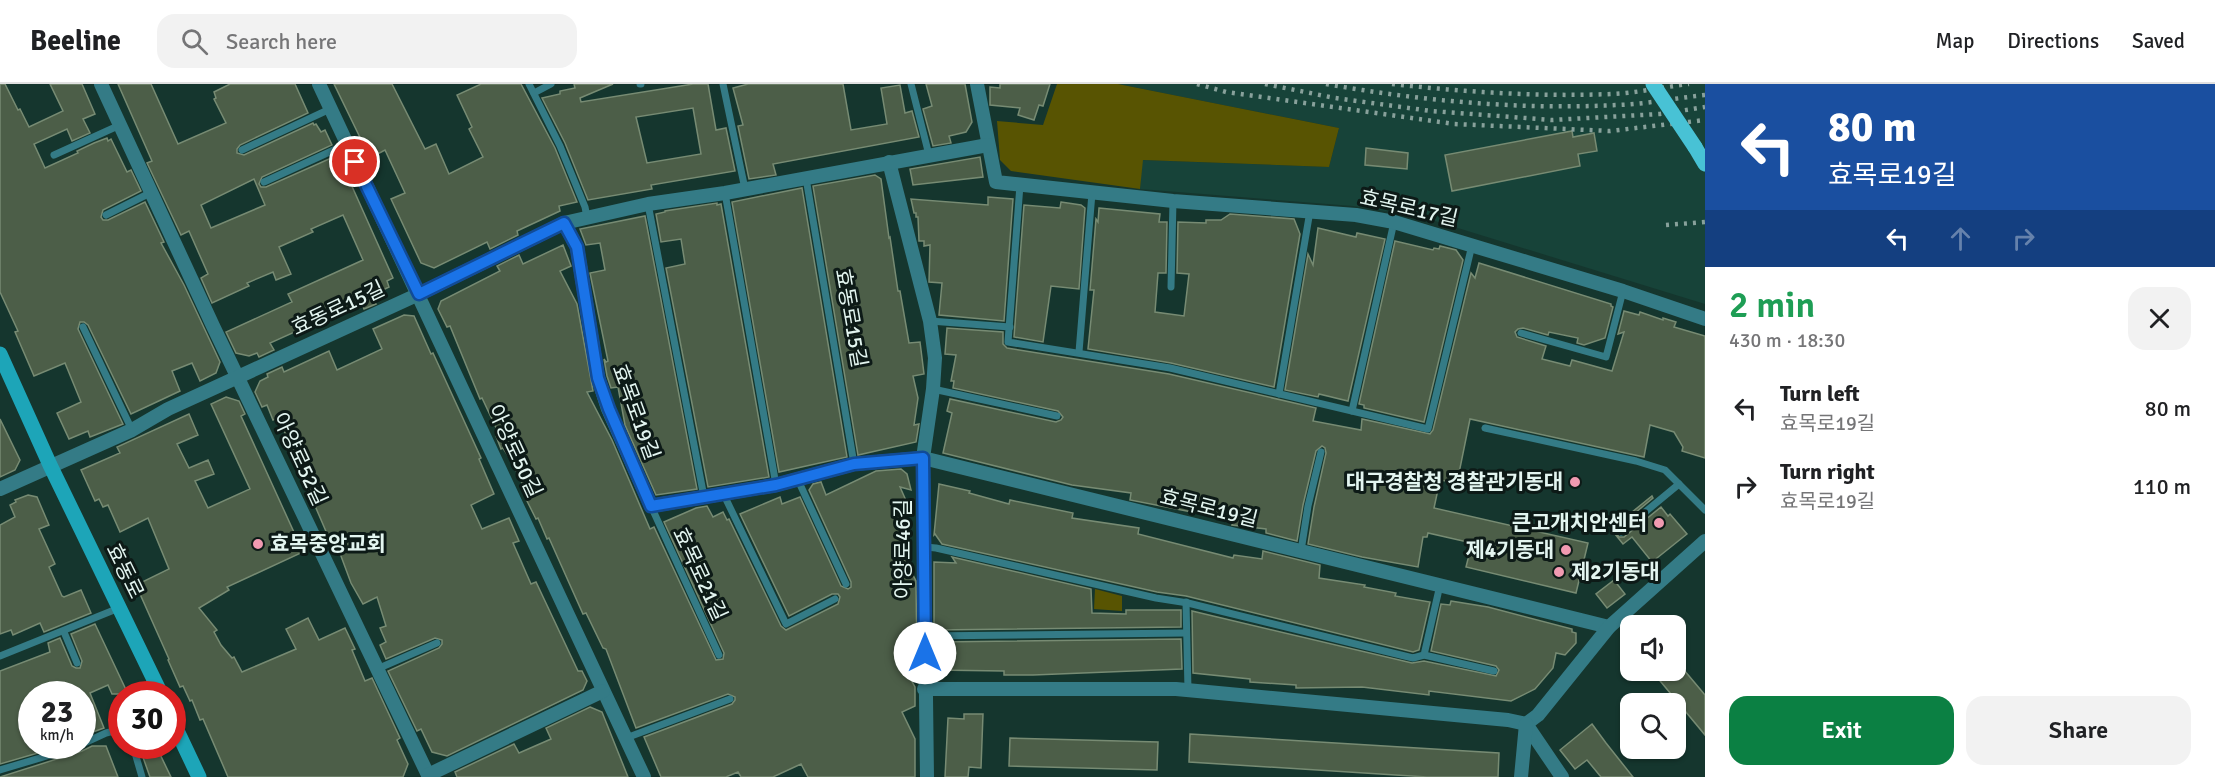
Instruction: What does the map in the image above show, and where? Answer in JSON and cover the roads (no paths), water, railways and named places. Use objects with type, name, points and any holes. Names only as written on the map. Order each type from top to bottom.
[{"type":"main road","points":[[1653,84],[1705,162]]},
{"type":"main road","points":[[1695,147],[1705,170]]},
{"type":"main road","name":"효동로","points":[[0,354],[50,465],[155,681]]},
{"type":"main road","points":[[186,750],[199,777]]},
{"type":"street","name":"아양로52길","points":[[101,84],[426,776],[603,691]]},
{"type":"street","name":"아양로50길","points":[[319,84],[644,777]]},
{"type":"street","name":"효목로17길","points":[[977,84],[996,182],[1173,201],[1356,215],[1394,222],[1623,291],[1705,319]]},
{"type":"street","name":"효동로15길","points":[[50,465],[132,430],[168,409],[419,294],[564,223],[648,204],[724,193],[988,145]]},
{"type":"street","name":"아양로46길","points":[[889,162],[930,321],[934,358],[933,389],[923,458],[924,689],[927,777]]},
{"type":"street","name":"효목로19길","points":[[564,223],[577,247],[598,378],[651,506],[776,485],[854,464],[923,458],[1609,627]]},
{"type":"street","points":[[0,489],[50,465]]},
{"type":"street","points":[[1521,777],[1527,724],[1538,715],[1609,627],[1705,541]]},
{"type":"street","points":[[924,689],[1188,690],[1496,719],[1527,724],[1562,777]]},
{"type":"lane","points":[[529,84],[560,146],[587,217]]},
{"type":"lane","points":[[534,93],[551,84]]},
{"type":"lane","points":[[723,84],[745,189]]},
{"type":"lane","points":[[911,84],[929,155]]},
{"type":"lane","points":[[242,150],[330,110]]},
{"type":"lane","points":[[54,155],[120,124]]},
{"type":"lane","points":[[264,182],[347,144]]},
{"type":"lane","name":"효동로15길","points":[[806,178],[854,464]]},
{"type":"lane","points":[[1020,185],[1008,342],[1170,368],[1428,429],[1472,245]]},
{"type":"lane","points":[[106,214],[152,192]]},
{"type":"lane","points":[[724,193],[776,485]]},
{"type":"lane","points":[[1079,352],[1092,193]]},
{"type":"lane","points":[[1171,287],[1173,201]]},
{"type":"lane","points":[[648,204],[704,497]]},
{"type":"lane","points":[[1279,394],[1310,211]]},
{"type":"lane","points":[[1352,411],[1394,222]]},
{"type":"lane","points":[[1521,333],[1606,357],[1623,291]]},
{"type":"lane","points":[[930,321],[1010,327]]},
{"type":"lane","points":[[83,327],[132,430]]},
{"type":"lane","points":[[933,389],[1058,416]]},
{"type":"lane","points":[[1485,428],[1636,461],[1665,470],[1705,510]]},
{"type":"lane","points":[[1301,551],[1308,506],[1321,452]]},
{"type":"lane","points":[[798,480],[846,584]]},
{"type":"lane","points":[[1621,532],[1680,484]]},
{"type":"lane","points":[[724,495],[786,624],[836,598]]},
{"type":"lane","name":"효목로21길","points":[[651,506],[719,655]]},
{"type":"lane","points":[[925,547],[1156,598],[1186,602],[1413,658],[1424,655],[1494,671]]},
{"type":"lane","points":[[1424,655],[1440,585]]},
{"type":"lane","points":[[1186,602],[1188,690]]},
{"type":"lane","points":[[0,656],[119,608]]},
{"type":"lane","points":[[64,632],[77,663]]},
{"type":"lane","points":[[925,636],[1186,633]]},
{"type":"lane","points":[[377,669],[437,643]]},
{"type":"lane","points":[[626,738],[730,699]]},
{"type":"lane","points":[[0,770],[36,759]]},
{"type":"lane","points":[[137,759],[142,777]]},
{"type":"railway","points":[[1197,84],[1226,92],[1454,124],[1610,131],[1705,120]]},
{"type":"railway","points":[[1265,84],[1335,98],[1431,111],[1552,120],[1660,114],[1705,107]]},
{"type":"railway","points":[[1326,84],[1398,95],[1508,105],[1629,104],[1705,95]]},
{"type":"railway","points":[[1392,84],[1557,95],[1621,93],[1689,84]]},
{"type":"railway","points":[[1666,225],[1705,222]]},
{"type":"place","name":"대구경찰청 경찰관기동대","points":[[1575,482]]},
{"type":"place","name":"큰고개치안센터","points":[[1659,523]]},
{"type":"place","name":"효목중앙교회","points":[[258,544]]},
{"type":"place","name":"제4기동대","points":[[1566,550]]},
{"type":"place","name":"제2기동대","points":[[1559,572]]}]
